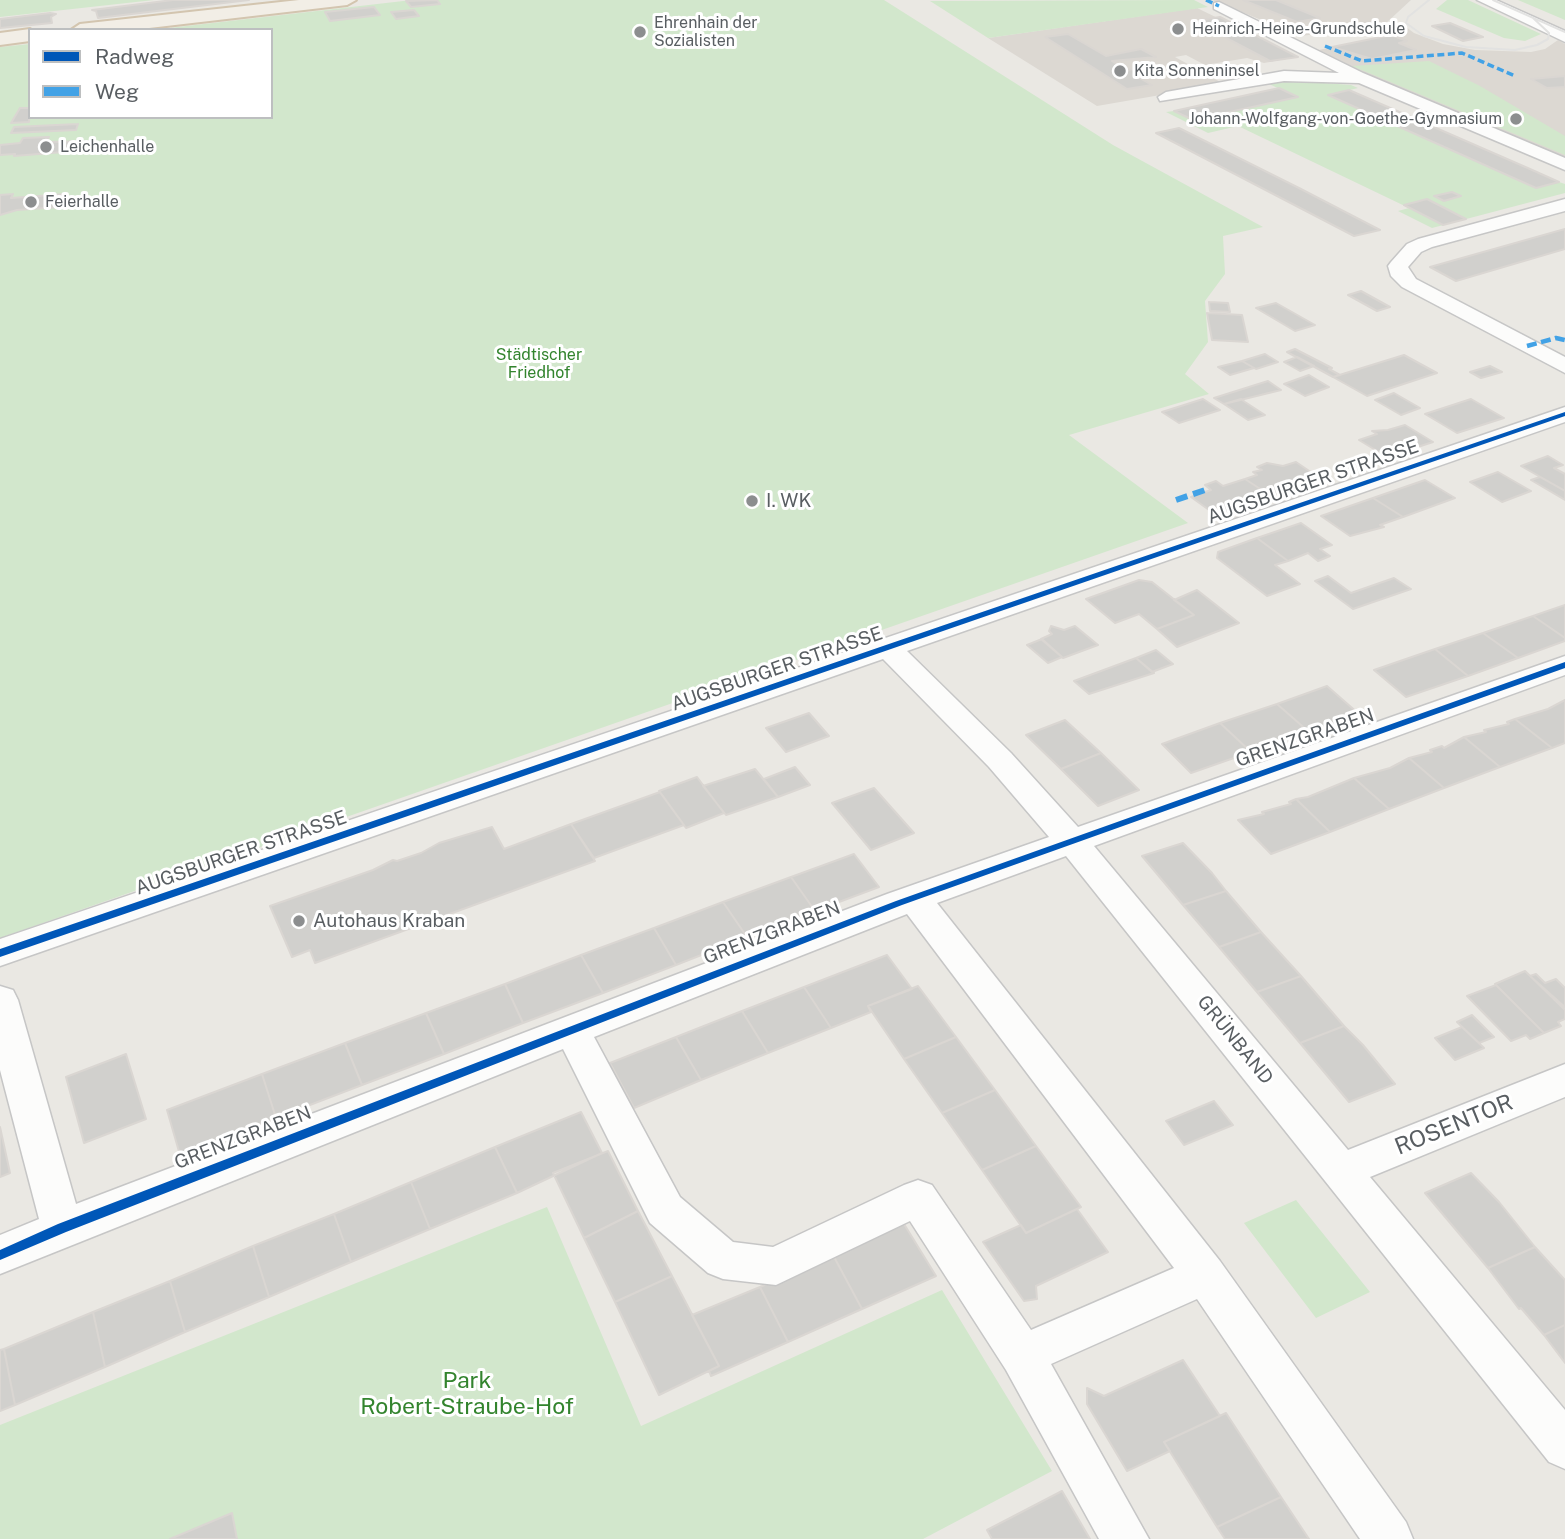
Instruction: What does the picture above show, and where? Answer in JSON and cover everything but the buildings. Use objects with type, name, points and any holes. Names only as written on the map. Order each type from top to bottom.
[{"type":"main road","points":[[98,28],[348,0]]},
{"type":"main road","points":[[0,38],[28,35]]},
{"type":"street","points":[[1484,0],[1565,37]]},
{"type":"street","points":[[1509,0],[1565,24]]},
{"type":"street","points":[[1219,6],[1362,78],[1565,165]]},
{"type":"street","points":[[1166,97],[1284,76],[1362,78]]},
{"type":"street","points":[[1565,205],[1425,243],[1414,248],[1398,267],[1401,276],[1409,283],[1565,366]]},
{"type":"street","name":"AUGSBURGER STRASSE","points":[[0,953],[1565,414]]},
{"type":"street","name":"GRÜNBAND","points":[[889,649],[992,752],[1072,841],[1565,1446]]},
{"type":"street","name":"GRENZGRABEN","points":[[0,1255],[62,1228],[571,1029],[914,898],[1565,665]]},
{"type":"street","points":[[914,898],[1205,1275],[1389,1539]]},
{"type":"street","points":[[0,1000],[62,1228]]},
{"type":"street","points":[[571,1029],[665,1210],[723,1260],[776,1266],[918,1198],[1022,1355],[1125,1539]]},
{"type":"street","name":"ROSENTOR","points":[[1342,1170],[1565,1080]]},
{"type":"street","points":[[1022,1355],[1205,1275]]},
{"type":"shaded area","points":[[1212,0],[1411,0],[1384,25],[1301,36]]},
{"type":"shaded area","name":"Kita Sonneninsel","points":[[1197,8],[1298,57],[1264,63],[1247,58],[1205,65],[1186,55],[1175,57],[1224,84],[1097,106],[988,38]]},
{"type":"shaded area","name":"Johann-Wolfgang-von-Goethe-Gymnasium","points":[[1402,24],[1414,33],[1443,44],[1475,50],[1531,52],[1545,49],[1558,40],[1565,44],[1565,161],[1369,77],[1319,50],[1332,47],[1372,59],[1415,50],[1399,43],[1405,41],[1391,35]]},
{"type":"green space","points":[[0,0],[154,0],[0,17]]},
{"type":"green space","name":"Städtischer Friedhof","points":[[412,0],[884,0],[1113,145],[1263,227],[1223,236],[1225,274],[1205,301],[1208,342],[1185,374],[1209,394],[1069,435],[1188,523],[0,938],[0,47],[28,44],[28,119],[273,119],[273,28],[169,28]]},
{"type":"green space","points":[[1194,0],[1208,7],[988,38],[930,1]]},
{"type":"green space","points":[[1447,0],[1468,0],[1541,34],[1525,41],[1504,38],[1436,9]]},
{"type":"green space","points":[[1518,0],[1565,0],[1565,20]]},
{"type":"green space","points":[[1429,61],[1480,86],[1565,136],[1565,155],[1352,66]]},
{"type":"green space","points":[[1285,80],[1351,85],[1358,88],[1329,95],[1536,188],[1559,182],[1565,184],[1565,193],[1432,228],[1398,211],[1409,208],[1238,126],[1208,133],[1166,112],[1174,111],[1194,120],[1297,97],[1269,84]]},
{"type":"green space","points":[[1296,1200],[1370,1292],[1316,1318],[1244,1223]]},
{"type":"green space","name":"Park Robert-Straube-Hof","points":[[547,1207],[641,1426],[942,1290],[1052,1471],[923,1539],[0,1539],[0,1425]]},
{"type":"tram line","points":[[1429,0],[1408,17],[1406,23],[1424,36],[1466,47],[1515,50],[1537,45],[1548,39],[1549,33],[1533,18]]},
{"type":"tram line","points":[[1493,0],[1533,18]]},
{"type":"tram line","points":[[1533,18],[1565,32]]},
{"type":"marked path","points":[[1206,0],[1219,6]]},
{"type":"marked path","points":[[1325,46],[1362,61],[1462,53],[1515,76]]},
{"type":"marked path","points":[[1527,346],[1556,338],[1565,340]]},
{"type":"marked path","points":[[1176,500],[1208,489]]},
{"type":"cycle path","points":[[0,953],[1565,414]]},
{"type":"cycle path","points":[[0,1255],[62,1228],[899,903],[1565,665]]},
{"type":"place","name":"Heinrich-Heine-Grundschule","points":[[1178,29]]},
{"type":"place","name":"Ehrenhain der Sozialisten","points":[[640,32]]},
{"type":"place","name":"Kita Sonneninsel","points":[[1120,71]]},
{"type":"place","name":"Johann-Wolfgang-von-Goethe-Gymnasium","points":[[1516,119]]},
{"type":"place","name":"Leichenhalle","points":[[46,147]]},
{"type":"place","name":"Feierhalle","points":[[31,202]]},
{"type":"place","name":"I. WK","points":[[752,501]]},
{"type":"place","name":"Autohaus Kraban","points":[[299,921]]}]
